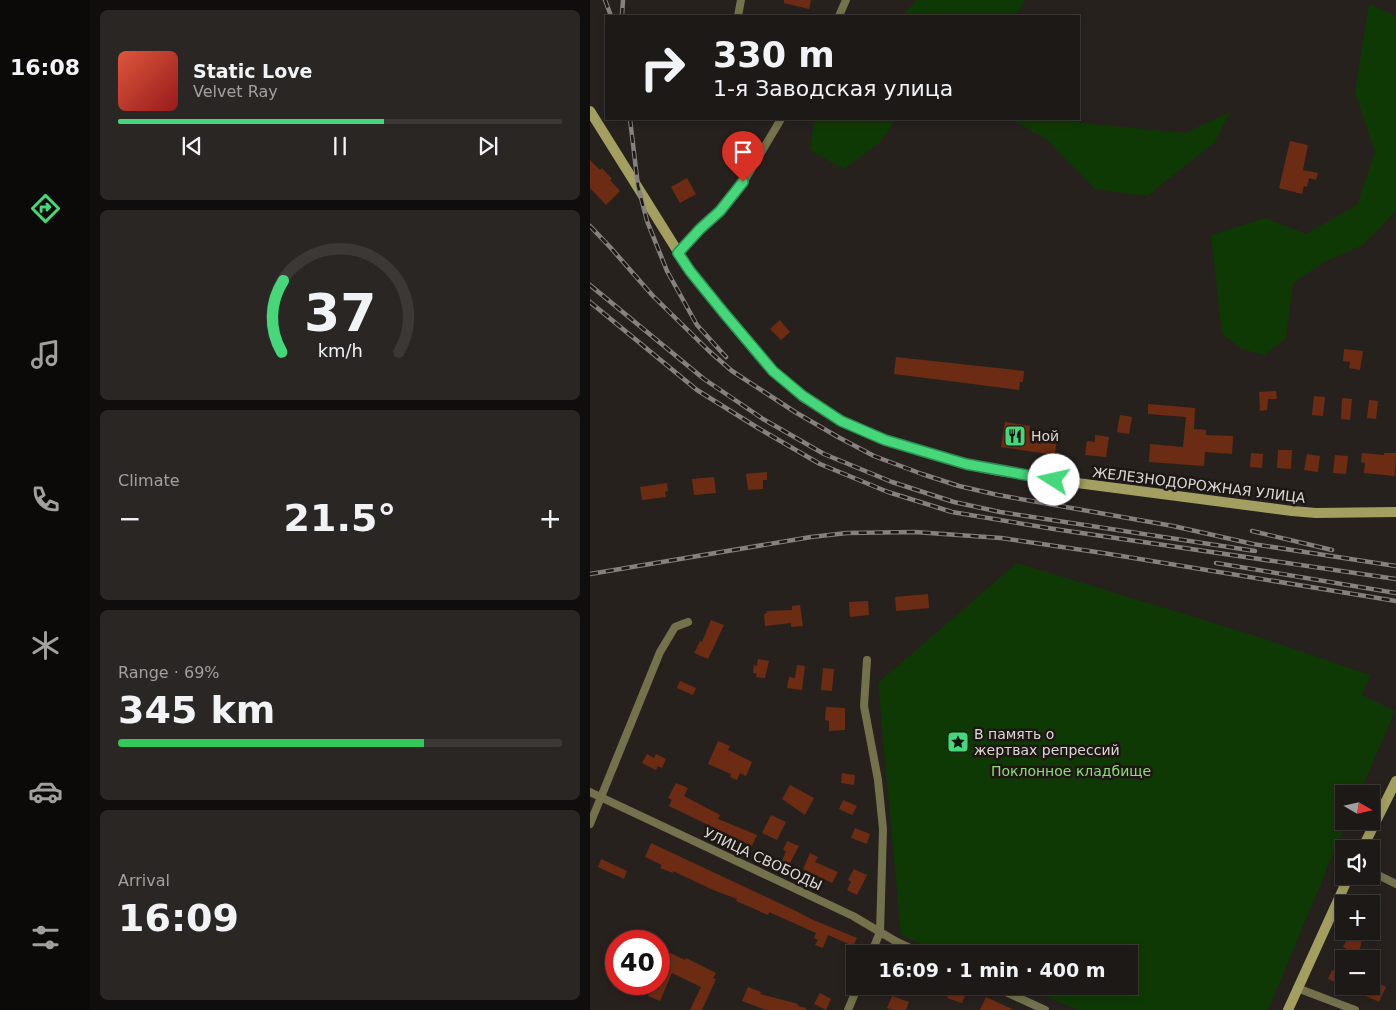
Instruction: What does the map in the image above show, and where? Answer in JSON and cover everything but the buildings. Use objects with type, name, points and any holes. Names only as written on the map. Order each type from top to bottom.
[{"type":"street","points":[[738,15],[741,0]]},
{"type":"street","points":[[839,15],[846,0]]},
{"type":"street","name":"ЖЕЛЕЗНОДОРОЖНАЯ УЛИЦА","points":[[590,111],[678,253],[724,313],[773,371],[803,396],[841,421],[885,440],[966,464],[1054,480],[1316,513],[1396,512]]},
{"type":"street","points":[[678,253],[720,211],[743,182],[780,120]]},
{"type":"street","points":[[590,824],[660,652],[675,627],[688,622]]},
{"type":"street","points":[[867,660],[864,706],[878,780],[883,829],[880,932],[875,945]]},
{"type":"street","points":[[1366,840],[1396,781]]},
{"type":"street","name":"УЛИЦА СВОБОДЫ","points":[[590,792],[853,916],[903,945]]},
{"type":"street","points":[[1380,876],[1396,884]]},
{"type":"street","points":[[1288,1010],[1345,885]]},
{"type":"street","points":[[1297,988],[1355,1010]]},
{"type":"street","points":[[848,1010],[854,995]]},
{"type":"street","points":[[1012,995],[1045,1010]]},
{"type":"green space","points":[[916,0],[1025,0],[1016,15],[904,15]]},
{"type":"green space","points":[[1369,4],[1396,16],[1396,211],[1363,245],[1324,262],[1293,283],[1286,338],[1264,355],[1241,349],[1222,333],[1211,235],[1265,218],[1306,234],[1357,205],[1375,152],[1355,92]]},
{"type":"green space","points":[[1230,112],[1215,142],[1147,196],[1095,189],[1045,138],[1012,120],[1075,120],[1080,123],[1185,133]]},
{"type":"green space","points":[[814,120],[895,120],[880,142],[844,169],[810,150]]},
{"type":"green space","name":"Поклонное кладбище","points":[[1017,563],[1256,636],[1370,675],[1362,695],[1395,711],[1363,785],[1335,785],[1335,830],[1343,830],[1339,840],[1335,840],[1335,850],[1268,1010],[1078,1010],[1043,995],[1138,995],[1138,945],[924,945],[901,935],[878,683]]},
{"type":"railway","points":[[605,0],[611,15]]},
{"type":"railway","points":[[622,15],[623,0]]},
{"type":"railway","points":[[630,120],[638,186],[647,221],[667,271],[697,325],[726,357]]},
{"type":"railway","points":[[590,226],[653,296],[732,371],[795,412],[874,456],[959,486],[998,495],[1173,526],[1253,544],[1396,566]]},
{"type":"railway","points":[[590,285],[704,379],[763,419],[824,454],[892,482],[954,502],[1000,512],[1255,551]]},
{"type":"railway","points":[[590,302],[697,390],[820,464],[888,492],[952,512],[1054,529],[1396,579]]},
{"type":"railway","points":[[1252,531],[1332,550]]},
{"type":"railway","points":[[590,574],[811,537],[847,533],[915,532],[1001,538],[1396,601]]},
{"type":"railway","points":[[1216,563],[1396,593]]},
{"type":"place","name":"Ной","points":[[1015,436]]},
{"type":"place","name":"В память о жертвах репрессий","points":[[958,742]]},
{"type":"route","points":[[743,182],[720,211],[678,253],[690,271],[773,371],[803,396],[841,421],[885,440],[966,464],[1054,480]]}]
